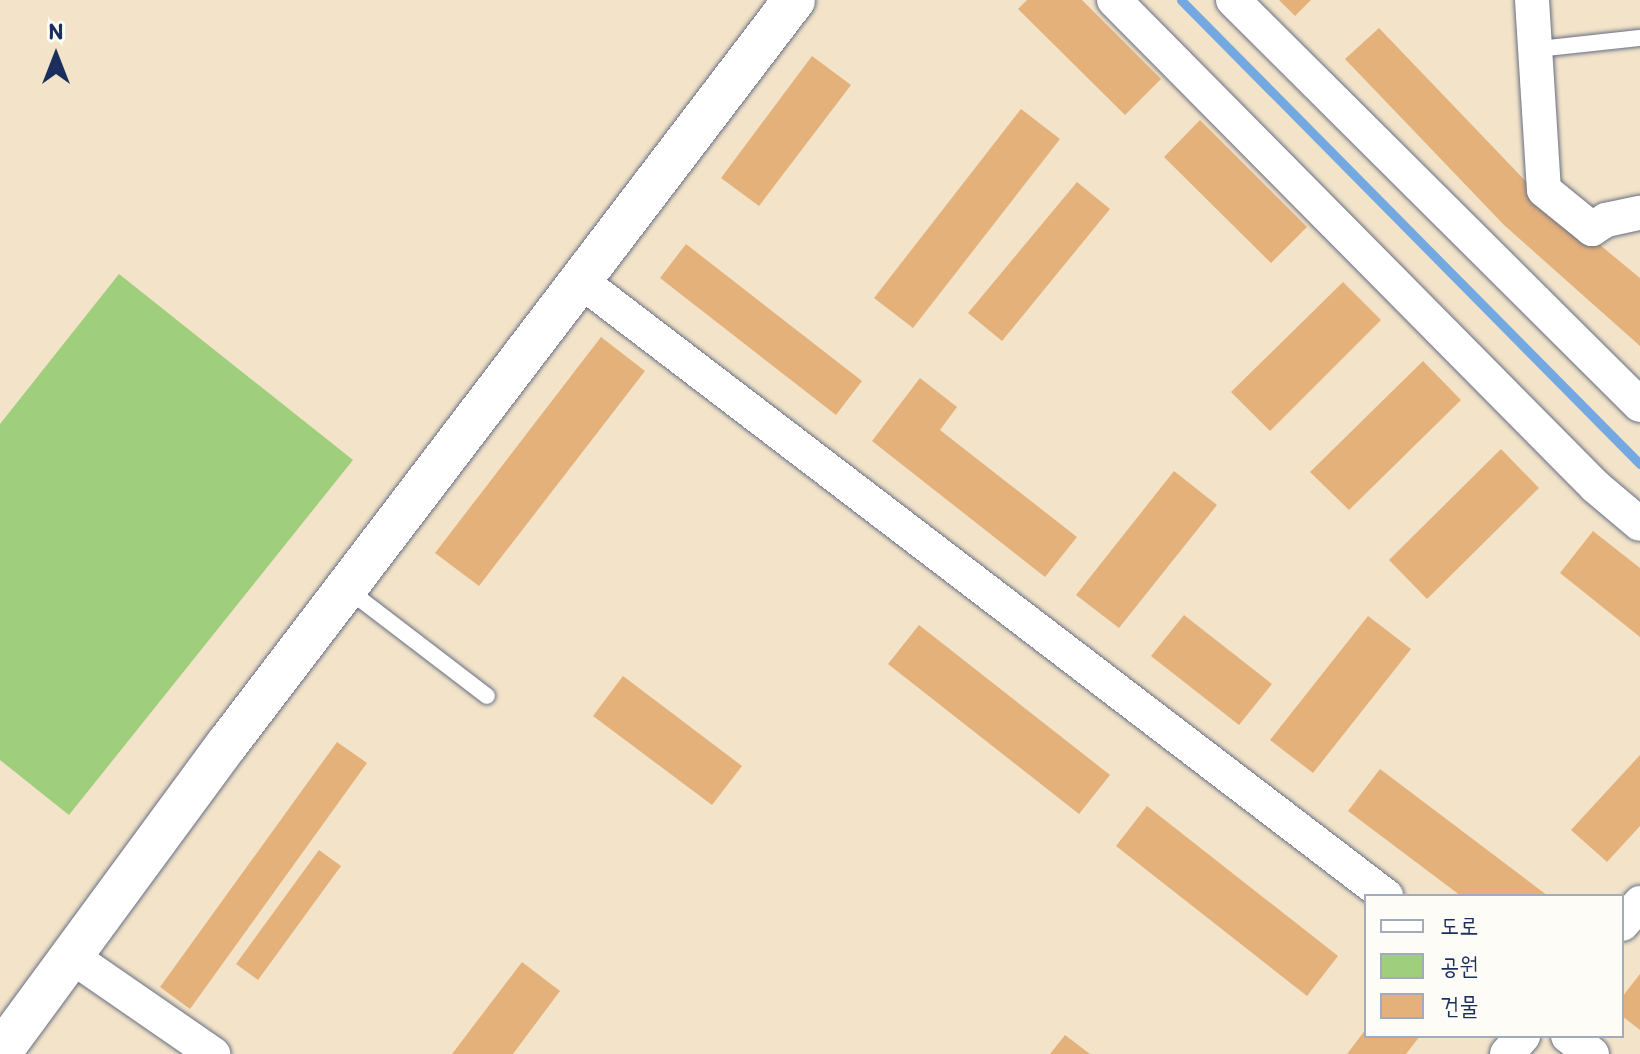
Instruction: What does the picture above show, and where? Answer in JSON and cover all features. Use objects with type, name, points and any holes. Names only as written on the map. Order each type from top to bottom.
[{"type":"street","points":[[0,1053],[794,0]]},
{"type":"street","points":[[1114,0],[1596,487],[1640,524]]},
{"type":"street","points":[[1233,0],[1640,405]]},
{"type":"street","points":[[1532,0],[1538,49],[1544,190],[1592,229],[1606,220],[1640,213]]},
{"type":"street","points":[[582,282],[1383,894]]},
{"type":"street","points":[[1624,922],[1640,903]]},
{"type":"street","points":[[71,956],[213,1054]]},
{"type":"street","points":[[1507,1054],[1521,1038]]},
{"type":"street","points":[[1571,1038],[1592,1054]]},
{"type":"lane","points":[[1538,49],[1640,38]]},
{"type":"lane","points":[[347,589],[487,696]]},
{"type":"green space","points":[[119,274],[353,460],[69,815],[0,760],[0,424]]},
{"type":"building","points":[[1027,0],[1082,0],[1161,79],[1125,115],[1018,9]]},
{"type":"building","points":[[1279,0],[1311,0],[1295,16]]},
{"type":"building","points":[[1379,28],[1537,193],[1640,278],[1640,346],[1504,225],[1345,59]]},
{"type":"building","points":[[812,56],[851,85],[759,206],[721,178]]},
{"type":"building","points":[[1021,109],[1060,139],[913,328],[874,298]]},
{"type":"building","points":[[1200,120],[1307,227],[1271,263],[1164,157]]},
{"type":"building","points":[[1077,182],[1110,209],[1002,341],[968,313]]},
{"type":"building","points":[[686,244],[862,381],[836,415],[660,278]]},
{"type":"building","points":[[1343,282],[1381,320],[1270,431],[1231,392]]},
{"type":"building","points":[[601,337],[645,371],[479,586],[435,553]]},
{"type":"building","points":[[1423,361],[1461,400],[1349,510],[1310,472]]},
{"type":"building","points":[[920,378],[957,407],[940,430],[1077,537],[1045,577],[872,441]]},
{"type":"building","points":[[1501,449],[1539,488],[1427,599],[1389,560]]},
{"type":"building","points":[[1174,471],[1217,505],[1119,628],[1076,595]]},
{"type":"building","points":[[1593,531],[1640,568],[1640,637],[1560,573]]},
{"type":"building","points":[[1184,615],[1272,684],[1239,725],[1151,656]]},
{"type":"building","points":[[1368,616],[1411,649],[1313,773],[1270,740]]},
{"type":"building","points":[[919,625],[1110,775],[1079,814],[888,664]]},
{"type":"building","points":[[623,676],[742,766],[712,805],[593,716]]},
{"type":"building","points":[[337,742],[367,763],[190,1009],[160,987]]},
{"type":"building","points":[[1640,755],[1640,826],[1607,862],[1571,830]]},
{"type":"building","points":[[1380,769],[1545,894],[1458,894],[1348,811]]},
{"type":"building","points":[[1147,806],[1338,956],[1307,996],[1116,846]]},
{"type":"building","points":[[319,850],[341,866],[258,980],[236,964]]},
{"type":"building","points":[[522,962],[560,991],[513,1054],[452,1054]]},
{"type":"building","points":[[1640,974],[1640,1030],[1624,1018],[1624,994]]},
{"type":"building","points":[[1364,1032],[1364,1038],[1418,1038],[1406,1054],[1347,1054]]},
{"type":"building","points":[[1065,1035],[1090,1054],[1050,1054]]},
{"type":"waterway","points":[[1181,0],[1640,464]]}]
